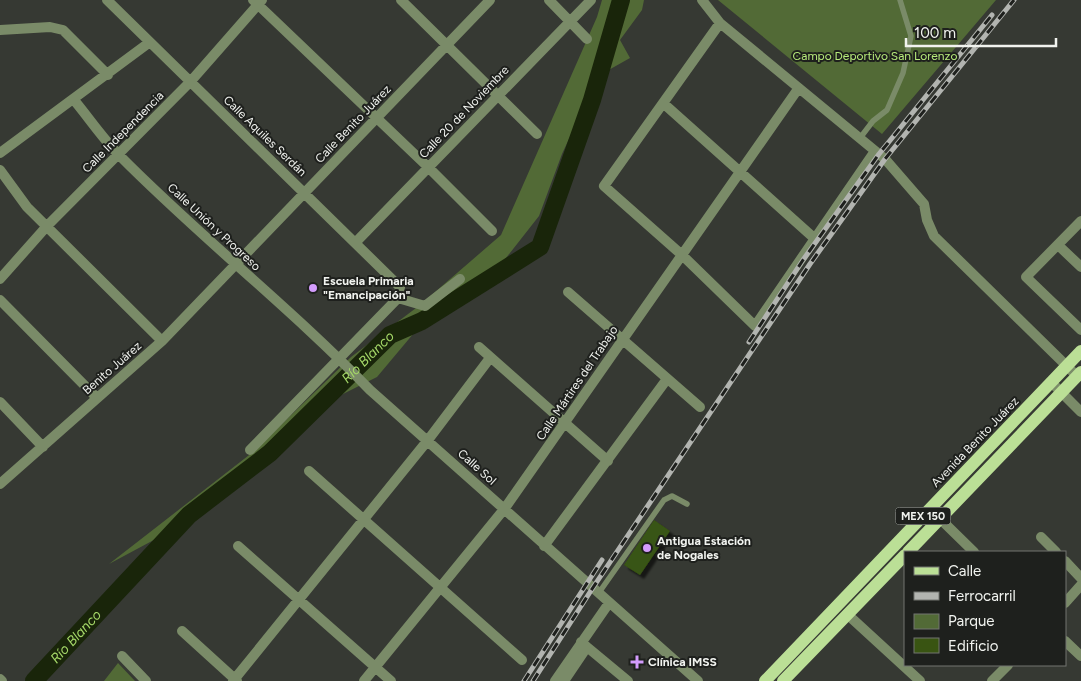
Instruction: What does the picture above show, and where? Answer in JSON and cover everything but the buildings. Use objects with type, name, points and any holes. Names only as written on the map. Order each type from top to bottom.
[{"type":"main road","name":"Avenida Benito Juárez","points":[[765,681],[1081,351]]},
{"type":"main road","name":"MEX 150","points":[[909,551],[1079,374]]},
{"type":"main road","points":[[783,681],[904,556]]},
{"type":"street","name":"Calle Aquiles Serdán","points":[[107,0],[356,242],[400,287],[399,295]]},
{"type":"street","points":[[401,0],[538,134]]},
{"type":"street","name":"Calle Benito Juárez","points":[[236,266],[376,117],[490,0]]},
{"type":"street","points":[[549,0],[571,20],[587,39]]},
{"type":"street","name":"Calle 20 de Noviembre","points":[[356,242],[591,0]]},
{"type":"street","points":[[702,0],[720,23],[798,89],[863,134],[924,204],[927,220],[934,236],[1067,366],[1079,374]]},
{"type":"street","points":[[258,2],[492,232]]},
{"type":"street","name":"Calle Independencia","points":[[0,279],[47,226],[190,81],[258,2]]},
{"type":"street","points":[[720,23],[604,186],[682,255],[756,326],[875,150]]},
{"type":"street","points":[[0,30],[50,27],[63,30],[108,75]]},
{"type":"street","points":[[0,153],[108,75],[150,42]]},
{"type":"street","name":"Calle Mártires del Trabajo","points":[[364,681],[505,508],[565,424],[622,338],[798,89]]},
{"type":"street","name":"Calle Unión y Progreso","points":[[74,100],[118,154],[236,266],[342,361]]},
{"type":"street","points":[[663,103],[814,238]]},
{"type":"street","points":[[0,170],[27,207],[162,341]]},
{"type":"street","points":[[1081,221],[1026,278],[1081,330]]},
{"type":"street","points":[[1058,245],[1081,267]]},
{"type":"street","name":"Benito Juárez","points":[[0,484],[162,341],[236,266]]},
{"type":"street","points":[[250,450],[342,361],[399,295],[425,306],[460,279]]},
{"type":"street","points":[[568,292],[700,407]]},
{"type":"street","points":[[0,300],[97,398]]},
{"type":"street","points":[[479,347],[608,460]]},
{"type":"street","points":[[182,631],[235,680],[364,521],[490,358]]},
{"type":"street","name":"Calle Sol","points":[[342,361],[370,390],[505,508],[608,604],[698,681]]},
{"type":"street","points":[[544,546],[667,379]]},
{"type":"street","points":[[1051,382],[1081,412]]},
{"type":"street","points":[[0,402],[43,447]]},
{"type":"street","points":[[309,471],[522,660]]},
{"type":"street","points":[[930,509],[973,551]]},
{"type":"street","points":[[1041,537],[1055,551]]},
{"type":"street","points":[[238,546],[391,681]]},
{"type":"street","points":[[1066,562],[1081,578]]},
{"type":"street","points":[[1066,602],[1081,585]]},
{"type":"street","points":[[564,681],[608,604]]},
{"type":"street","points":[[847,614],[920,681]]},
{"type":"street","points":[[1066,642],[1081,656]]},
{"type":"street","points":[[584,644],[624,680]]},
{"type":"street","points":[[555,681],[584,644]]},
{"type":"street","points":[[122,656],[146,681]]},
{"type":"street","points":[[992,681],[1007,666]]},
{"type":"lane","points":[[863,134],[873,121],[887,110],[903,73],[911,36],[900,0]]},
{"type":"lane","points":[[595,591],[664,500],[672,496],[687,504]]},
{"type":"green space","points":[[602,0],[644,0],[642,10],[620,40],[630,58],[598,76],[562,154],[539,216],[491,277],[424,321],[377,377],[331,400],[232,493],[165,534],[109,564],[253,452],[351,357],[420,305],[501,235],[597,17]]},
{"type":"green space","name":"Campo Deportivo San Lorenzo","points":[[718,0],[996,0],[882,134]]},
{"type":"green space","points":[[118,663],[135,681],[104,681]]},
{"type":"waterway","name":"Río Blanco","points":[[34,681],[189,515],[270,453],[390,335],[422,321],[540,247],[592,100],[621,0]]},
{"type":"railway","points":[[533,681],[592,589],[810,264],[885,159],[1014,0]]},
{"type":"railway","points":[[749,342],[803,260],[879,154],[992,15]]},
{"type":"railway","points":[[524,681],[602,560]]},
{"type":"place","name":"Escuela Primaria \"Emancipación\"","points":[[313,288]]},
{"type":"place","name":"Antigua Estación de Nogales","points":[[647,548]]},
{"type":"place","name":"Clínica IMSS","points":[[637,662]]}]
